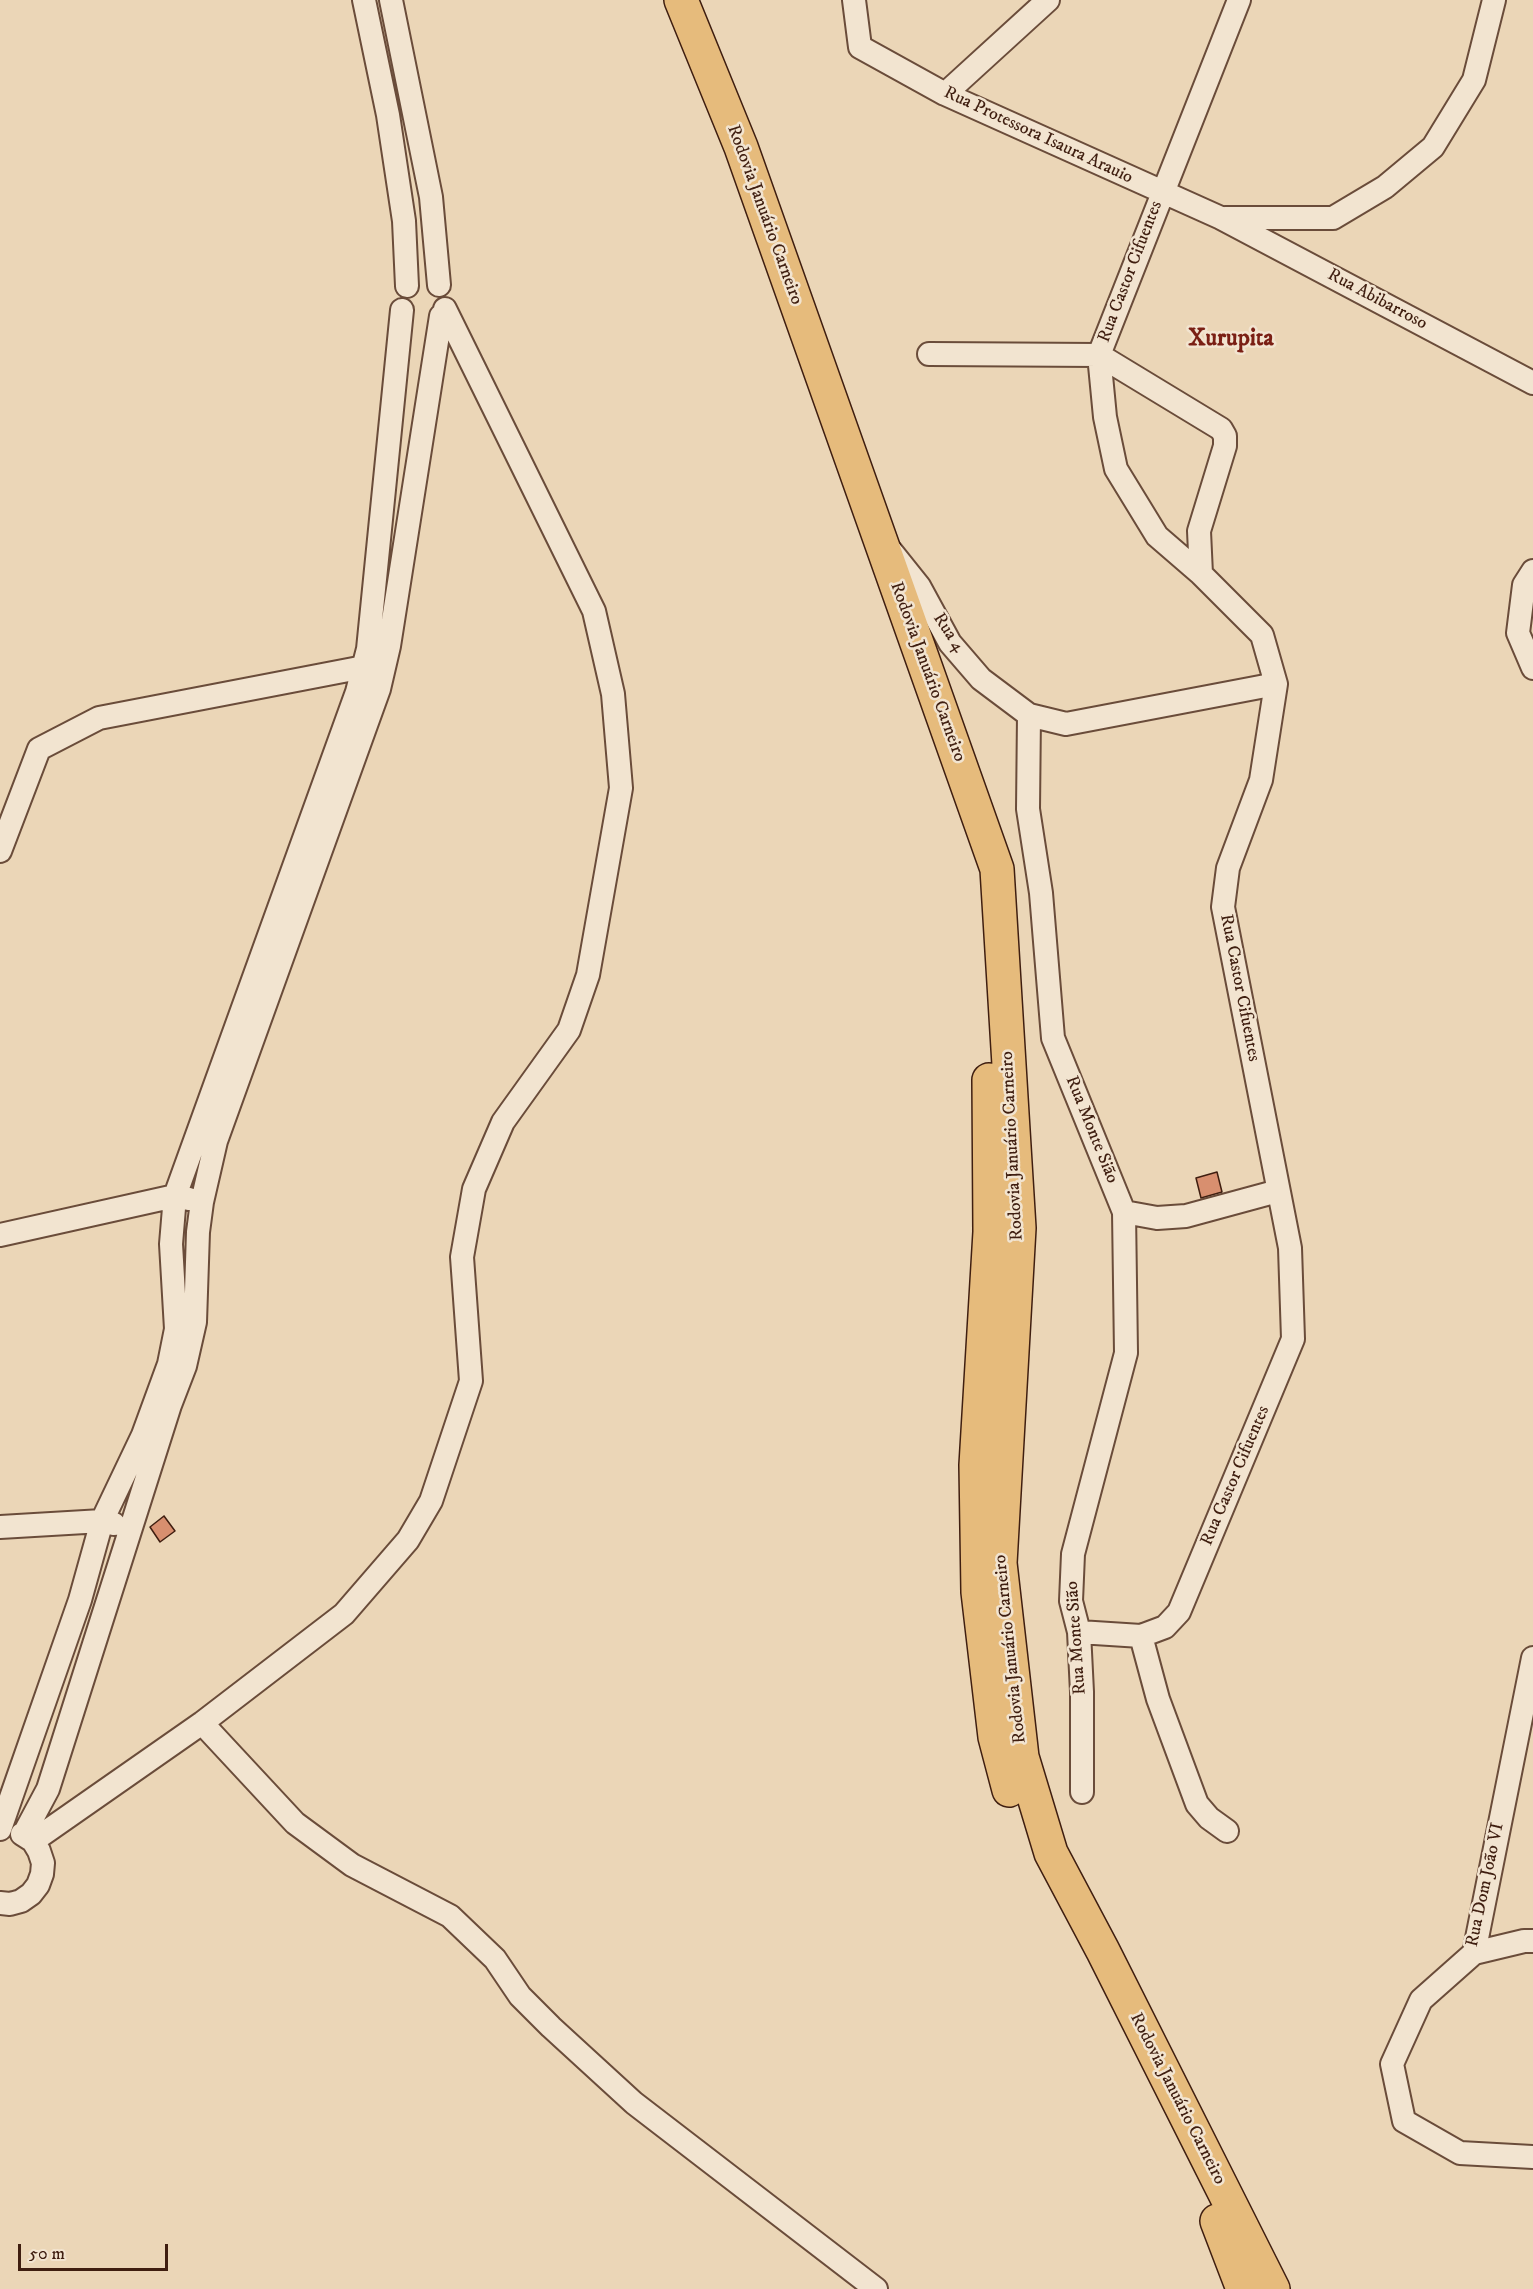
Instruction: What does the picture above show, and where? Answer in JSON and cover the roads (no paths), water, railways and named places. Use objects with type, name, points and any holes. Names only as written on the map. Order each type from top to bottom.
[{"type":"highway","name":"Rodovia Januário Carneiro","points":[[661,0],[717,129],[930,727],[974,867],[989,989],[990,1233],[976,1465],[978,1592],[995,1737],[1016,1814],[1041,1882],[1099,1984],[1188,2153],[1229,2247],[1243,2289]]},
{"type":"highway","name":"Rodovia Januário Carneiro","points":[[681,0],[741,147],[997,869],[1019,1228],[1000,1563],[1022,1757],[1051,1854],[1103,1951],[1273,2289]]},
{"type":"street","points":[[28,1838],[48,1789],[170,1406],[185,1366],[195,1322],[202,1202],[216,1141],[330,830],[373,672],[368,650],[402,310],[401,297],[407,286],[403,209],[388,115],[364,0]]},
{"type":"street","points":[[0,1904],[21,1901],[31,1894],[42,1874],[39,1851],[28,1838],[12,1830],[0,1830],[80,1600],[102,1521],[143,1435],[169,1364],[176,1329],[171,1244],[175,1196],[353,703],[389,646],[445,296],[439,285],[431,197],[391,0]]},
{"type":"street","name":"Rua Protessora Isaura Arauio","points":[[854,0],[860,47],[945,94],[1221,218]]},
{"type":"street","points":[[945,94],[1048,0]]},
{"type":"street","name":"Rua Castor Cifuentes","points":[[1079,1632],[1141,1636],[1165,1628],[1179,1612],[1293,1339],[1290,1248],[1223,906],[1228,868],[1261,780],[1276,684],[1262,635],[1201,574],[1157,536],[1116,469],[1105,417],[1099,355],[1238,0]]},
{"type":"street","points":[[1221,218],[1333,218],[1385,187],[1433,147],[1474,80],[1494,0]]},
{"type":"street","name":"Rua Abibarroso","points":[[1221,218],[1533,383]]},
{"type":"street","points":[[407,286],[422,279],[439,285]]},
{"type":"street","points":[[402,310],[412,321],[427,324],[443,313]]},
{"type":"street","points":[[28,1838],[202,1723],[344,1614],[408,1540],[431,1501],[471,1381],[462,1257],[474,1188],[503,1122],[569,1030],[588,975],[621,788],[613,694],[594,611],[443,313]]},
{"type":"street","points":[[929,354],[1099,355],[1221,429],[1225,436],[1225,446],[1199,531],[1201,574]]},
{"type":"street","name":"Rua 4","points":[[880,539],[919,586],[950,643],[981,678],[1029,715]]},
{"type":"street","points":[[1533,572],[1524,585],[1518,633],[1533,668]]},
{"type":"street","points":[[0,851],[39,749],[99,718],[373,672]]},
{"type":"street","points":[[1029,715],[1066,724],[1276,684]]},
{"type":"street","name":"Rua Monte Sião","points":[[1029,715],[1028,809],[1041,892],[1053,1038],[1124,1212],[1126,1353],[1073,1554],[1071,1601],[1079,1632],[1082,1692],[1082,1792]]},
{"type":"street","points":[[1124,1212],[1157,1218],[1186,1216],[1278,1191]]},
{"type":"street","points":[[0,1235],[175,1196],[202,1202]]},
{"type":"street","points":[[0,1527],[102,1521],[133,1528]]},
{"type":"street","points":[[1141,1636],[1158,1699],[1197,1804],[1209,1818],[1227,1831]]},
{"type":"street","name":"Rua Dom João VI","points":[[1533,1658],[1474,1953],[1421,2000],[1392,2064],[1404,2121],[1460,2153],[1533,2157]]},
{"type":"street","points":[[202,1723],[295,1823],[352,1865],[450,1916],[495,1959],[528,2004],[634,2103],[876,2289]]},
{"type":"street","points":[[1474,1953],[1533,1941]]},
{"type":"district","name":"Xurupita","points":[[1231,340]]}]
